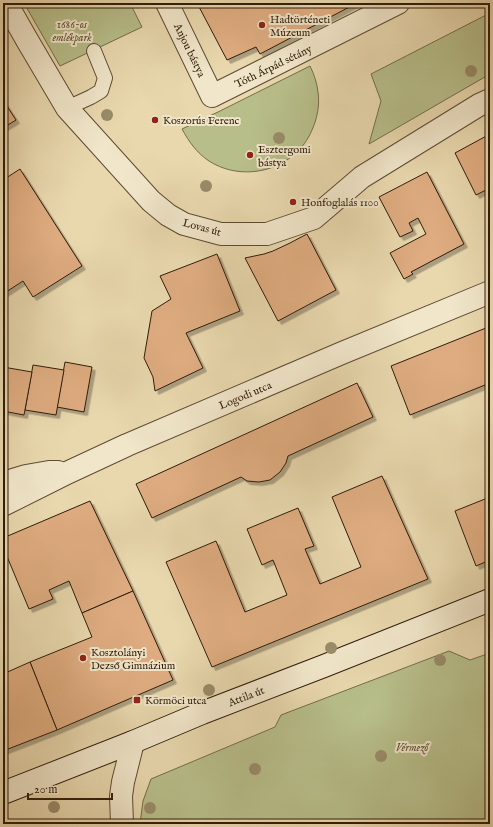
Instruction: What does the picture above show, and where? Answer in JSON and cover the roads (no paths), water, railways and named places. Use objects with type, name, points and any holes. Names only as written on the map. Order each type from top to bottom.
[{"type":"street","name":"Lovas út","points":[[6,3],[67,108],[152,201],[168,215],[184,224],[221,234],[267,234],[314,218],[362,177],[479,105],[490,100]]},
{"type":"street","name":"Anjou bástya","points":[[167,3],[212,96]]},
{"type":"street","name":"Tóth Árpád sétány","points":[[212,96],[398,3]]},
{"type":"street","name":"Logodi utca","points":[[3,505],[127,445],[342,353],[490,292]]},
{"type":"street","points":[[3,483],[26,476],[49,472],[69,472]]},
{"type":"street","name":"Attila út","points":[[3,793],[490,600]]},
{"type":"street","points":[[122,824],[121,796],[123,782],[134,742]]},
{"type":"lane","points":[[67,108],[101,91],[105,78],[94,51]]},
{"type":"place","name":"Hadtörténeti Múzeum","points":[[262,25]]},
{"type":"place","name":"Koszorús Ferenc","points":[[155,120]]},
{"type":"place","name":"Esztergomi bástya","points":[[250,155]]},
{"type":"place","name":"Honfoglalás 1100","points":[[293,202]]},
{"type":"place","name":"Kosztolányi Dezső Gimnázium","points":[[83,658]]},
{"type":"place","name":"Körmöci utca","points":[[137,700]]},
{"type":"park label","name":"1686-os emlékpark","points":[[72,30]]},
{"type":"park label","name":"Vérmező","points":[[412,747]]}]
